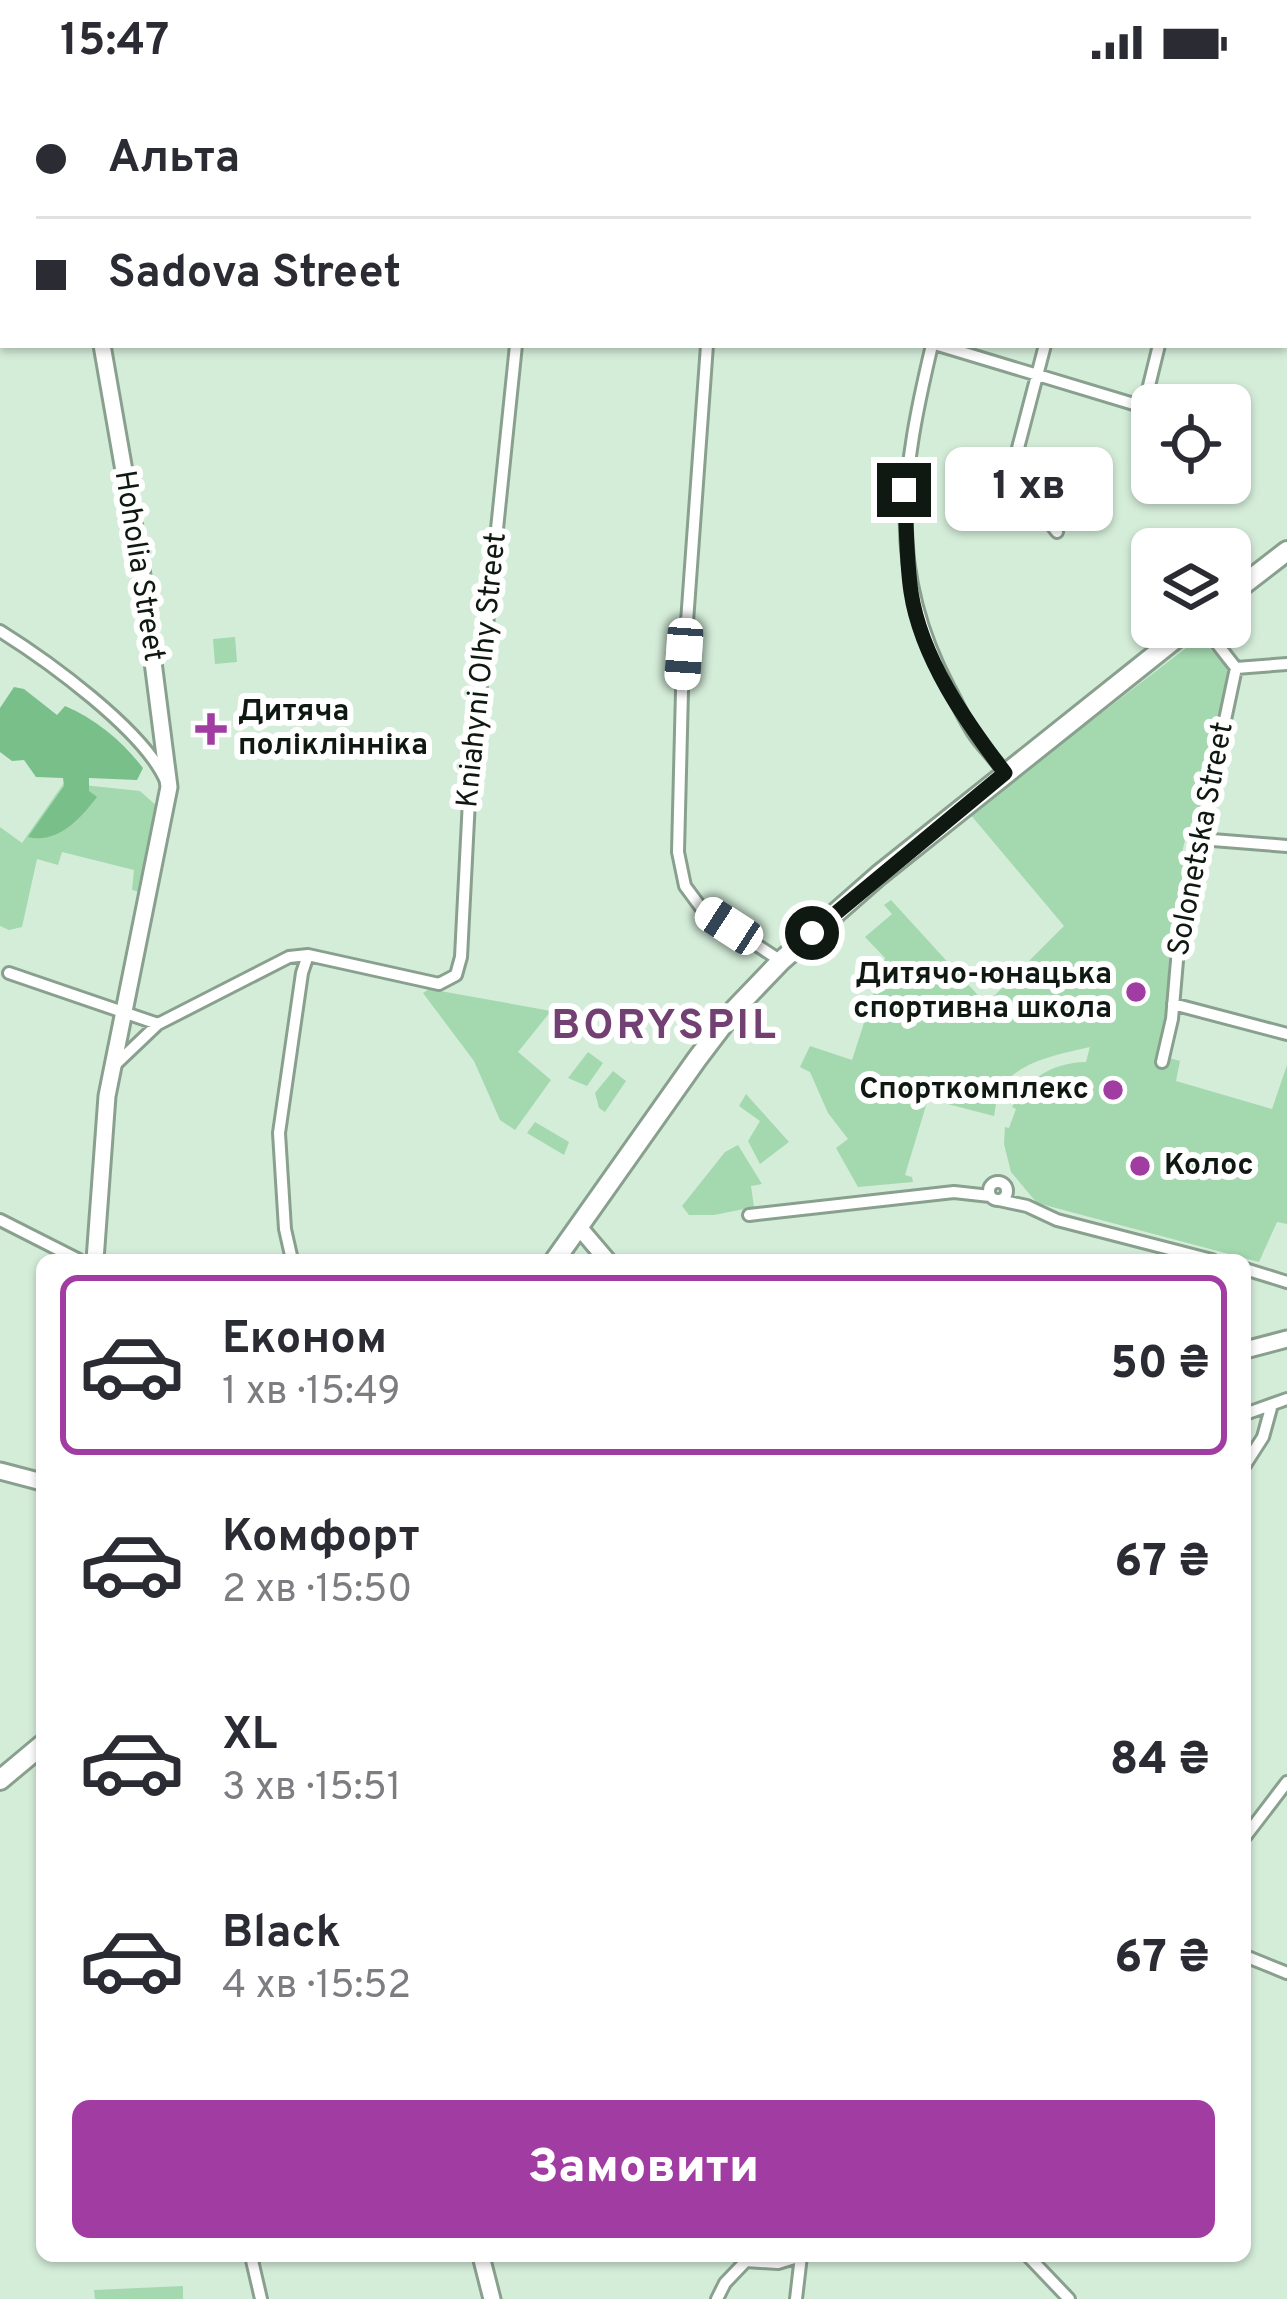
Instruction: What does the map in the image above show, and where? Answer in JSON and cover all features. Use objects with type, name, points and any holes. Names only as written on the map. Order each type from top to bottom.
[{"type":"highway","points":[[1251,579],[1287,550]]},
{"type":"highway","points":[[559,1254],[735,1009],[781,961],[842,906],[1163,648]]},
{"type":"highway","points":[[0,1780],[36,1750]]},
{"type":"street","name":"Hoholia Street","points":[[96,1254],[113,1067],[169,788],[141,568],[103,348]]},
{"type":"street","name":"Kniahyni Olhy Street","points":[[308,955],[439,984],[456,975],[461,957],[469,800],[516,348]]},
{"type":"street","points":[[707,348],[682,691],[679,852],[685,886],[702,909],[781,961]]},
{"type":"street","points":[[934,348],[913,424],[904,490],[911,595],[928,647],[974,734],[1005,773]]},
{"type":"street","points":[[944,348],[1137,405],[1145,402],[1158,348]]},
{"type":"street","points":[[1044,348],[1007,490],[1028,494],[1057,532]]},
{"type":"street","points":[[0,631],[34,652],[154,755],[169,788]]},
{"type":"street","points":[[1220,648],[1236,668],[1287,664]]},
{"type":"street","name":"Solonetska Street","points":[[1162,1062],[1179,937],[1236,668]]},
{"type":"street","points":[[1200,839],[1287,846]]},
{"type":"street","points":[[113,1067],[158,1024],[290,957],[308,955],[279,1133],[291,1254]]},
{"type":"street","points":[[9,973],[158,1024]]},
{"type":"street","points":[[1173,1004],[1287,1034]]},
{"type":"street","points":[[993,1194],[998,1181],[1028,1206]]},
{"type":"street","points":[[749,1215],[974,1192],[993,1194],[1057,1220],[1189,1254]]},
{"type":"street","points":[[0,1220],[67,1254]]},
{"type":"street","points":[[578,1226],[602,1254]]},
{"type":"street","points":[[1251,1271],[1287,1282]]},
{"type":"street","points":[[1251,1348],[1287,1339]]},
{"type":"street","points":[[1251,1413],[1287,1400]]},
{"type":"street","points":[[1251,1456],[1263,1437],[1270,1408]]},
{"type":"street","points":[[0,1471],[36,1480]]},
{"type":"street","points":[[1251,1829],[1287,1782]]},
{"type":"street","points":[[1251,1958],[1287,1973]]},
{"type":"street","points":[[252,2262],[261,2299]]},
{"type":"street","points":[[483,2262],[492,2299]]},
{"type":"street","points":[[717,2299],[745,2262]]},
{"type":"street","points":[[796,2299],[800,2262]]},
{"type":"street","points":[[1034,2262],[1070,2299]]},
{"type":"green space","points":[[235,637],[237,662],[215,664],[213,639]]},
{"type":"green space","points":[[1186,648],[1209,648],[1231,670],[1194,838],[1185,840],[1181,857],[1186,860],[1170,933],[1159,1055],[1180,1061],[1176,1081],[1272,1109],[1287,1065],[1287,1224],[1277,1222],[1259,1262],[1251,1260],[1251,1254],[1229,1254],[1037,1203],[1011,1172],[1004,1144],[1005,1127],[1009,1128],[1016,1109],[1012,1107],[1034,1080],[1063,1065],[1086,1062],[1090,1047],[1042,1060],[1009,1078],[999,1091],[994,1116],[928,1099],[905,1175],[913,1182],[858,1187],[836,1148],[848,1139],[828,1113],[810,1072],[800,1067],[810,1046],[852,1060],[885,958],[865,937],[892,914],[884,905],[891,900],[986,1004],[1064,926],[970,814]]},
{"type":"green space","points":[[14,687],[24,689],[57,715],[65,706],[108,732],[143,768],[137,780],[89,778],[89,791],[97,797],[76,821],[49,837],[28,837],[64,786],[63,778],[36,777],[24,760],[12,761],[0,752],[0,708]]},
{"type":"green space","points":[[64,783],[140,791],[158,807],[141,892],[132,890],[134,870],[62,852],[58,865],[37,859],[22,927],[9,930],[0,926],[0,827],[22,843]]},
{"type":"green space","points":[[429,989],[551,1011],[518,1052],[551,1080],[515,1130],[500,1120],[474,1061],[423,993]]},
{"type":"green space","points":[[588,1052],[603,1063],[587,1086],[568,1078]]},
{"type":"green space","points":[[613,1071],[626,1081],[605,1112],[595,1093]]},
{"type":"green space","points":[[746,1094],[789,1142],[760,1164],[748,1141],[760,1121],[739,1106]]},
{"type":"green space","points":[[535,1122],[569,1142],[564,1155],[527,1133]]},
{"type":"green space","points":[[738,1145],[762,1184],[751,1186],[754,1207],[689,1215],[682,1206],[725,1152]]},
{"type":"green space","points":[[183,2286],[183,2299],[95,2299],[94,2290]]},
{"type":"place","name":"Дитяча поліклінніка","points":[[211,729]]},
{"type":"place","name":"Дитячо-юнацька спортивна школа","points":[[1136,992]]},
{"type":"place","name":"Спорткомплекс","points":[[1113,1090]]},
{"type":"place","name":"Колос","points":[[1140,1166]]},
{"type":"district","name":"BORYSPIL","points":[[665,1027]]},
{"type":"route","points":[[812,933],[1005,773],[974,734],[928,647],[911,595],[904,490]]}]
